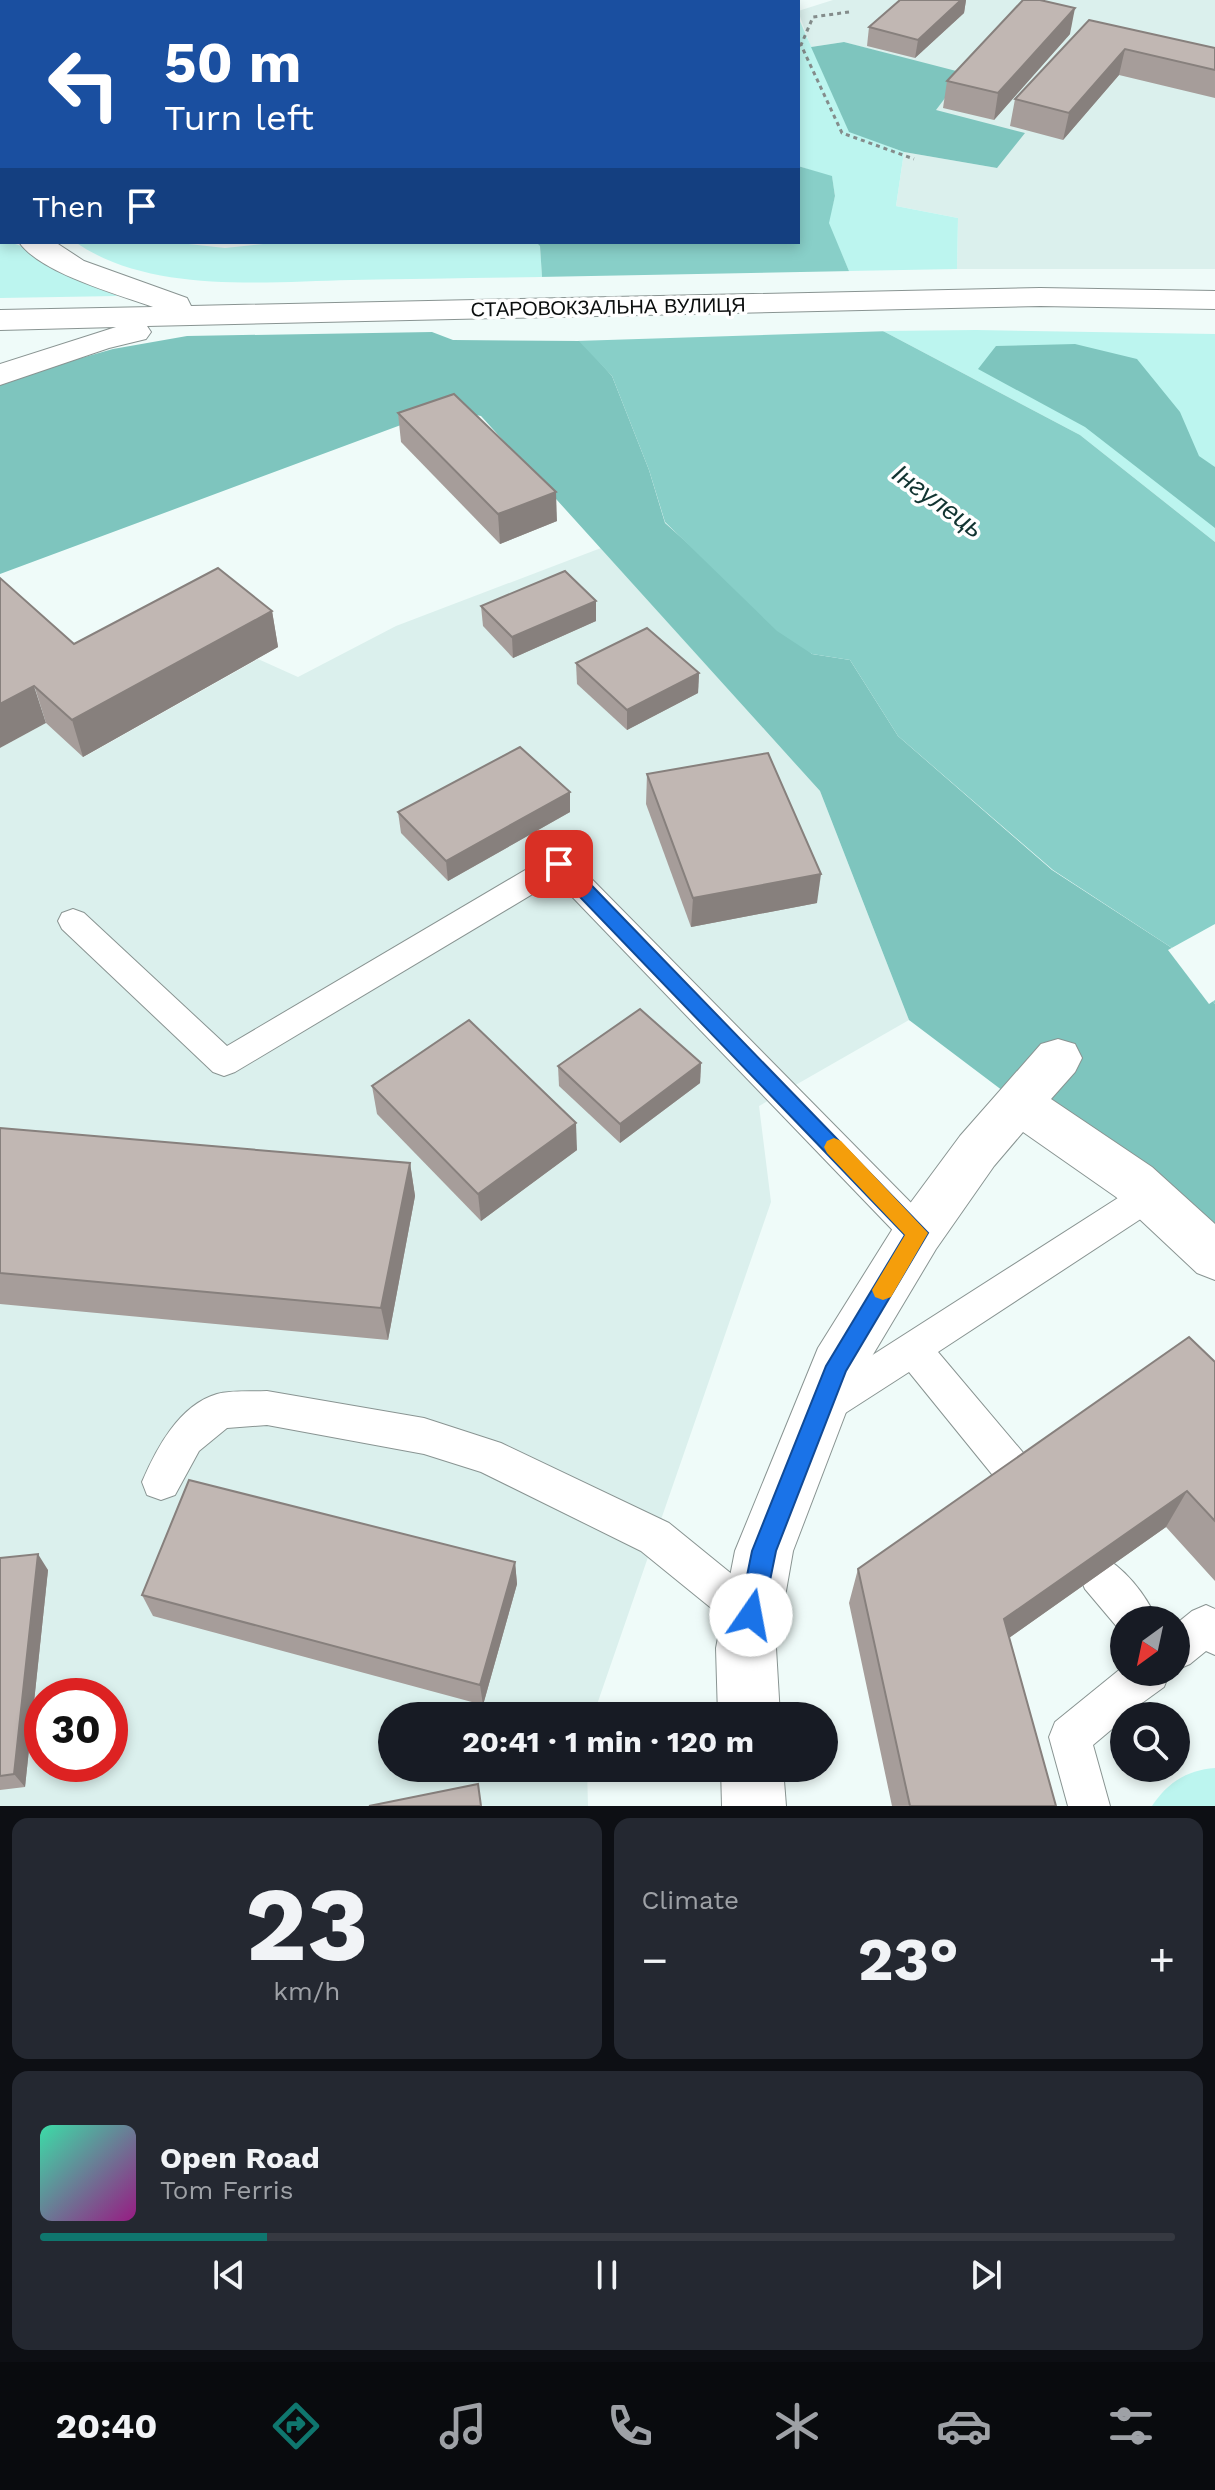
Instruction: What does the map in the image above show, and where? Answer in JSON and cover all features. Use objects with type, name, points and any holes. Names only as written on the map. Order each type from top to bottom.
[{"type":"main road","points":[[37,244],[73,267],[205,315]]},
{"type":"main road","name":"СТАРОВОКЗАЛЬНА ВУЛИЦЯ","points":[[0,320],[966,299],[1215,300]]},
{"type":"main road","points":[[0,375],[98,341],[205,315]]},
{"type":"main road","points":[[748,1702],[746,1648],[764,1551],[837,1366],[918,1233],[977,1151],[1058,1058]]},
{"type":"main road","points":[[1019,1103],[1056,1131],[1113,1166],[1215,1257]]},
{"type":"main road","points":[[753,1782],[754,1806]]},
{"type":"lane","points":[[73,921],[224,1063],[559,864],[918,1233]]},
{"type":"lane","points":[[818,1411],[1147,1197]]},
{"type":"lane","points":[[913,1349],[1022,1481]]},
{"type":"lane","points":[[161,1482],[186,1438],[219,1411],[267,1408],[424,1436],[488,1456],[655,1537],[751,1615]]},
{"type":"lane","points":[[1099,1575],[1125,1606]]},
{"type":"lane","points":[[1190,1638],[1206,1625],[1215,1635]]},
{"type":"lane","points":[[1089,1806],[1070,1737],[1132,1686]]},
{"type":"path","points":[[849,12],[813,17],[801,45],[842,133],[914,159]]},
{"type":"shaded area","points":[[833,0],[1215,0],[1215,269],[957,269],[958,218],[896,206],[904,152],[997,168],[935,110],[963,74],[844,42],[811,47],[800,10]]},
{"type":"shaded area","points":[[800,21],[849,131],[904,152],[896,206],[958,218],[957,269],[849,271],[828,223],[835,196],[832,177],[800,167]]},
{"type":"shaded area","points":[[844,42],[964,73],[936,110],[1025,133],[997,168],[904,152],[849,132],[811,47]]},
{"type":"shaded area","points":[[0,244],[19,245],[64,273],[118,296],[0,298]]},
{"type":"shaded area","points":[[79,244],[188,244],[225,248],[262,244],[539,244],[542,277],[245,283],[172,277],[105,259]]},
{"type":"shaded area","points":[[883,331],[1215,334],[1215,542],[1080,435]]},
{"type":"shaded area","points":[[432,332],[453,340],[581,341],[612,376],[649,470],[665,523],[812,654],[850,660],[898,736],[1052,870],[1172,948],[1215,1004],[1215,1257],[909,1020],[820,791],[481,416],[444,409],[0,574],[0,381],[113,349],[187,336]]},
{"type":"shaded area","points":[[1075,344],[1137,359],[1180,412],[1199,456],[1215,467],[1215,528],[1085,427],[978,369],[996,346]]},
{"type":"shaded area","points":[[601,548],[820,791],[909,1020],[759,1106],[771,1202],[598,1702],[378,1702],[378,1782],[587,1782],[588,1806],[0,1806],[0,748],[46,723],[84,757],[258,659],[298,677],[396,626]]},
{"type":"shaded area","points":[[1215,1768],[1215,1806],[1152,1806],[1175,1782],[1190,1782],[1190,1774]]},
{"type":"water","name":"Інгулець","points":[[800,167],[832,176],[835,196],[829,223],[849,271],[883,331],[1080,435],[1215,542],[1215,1004],[1172,948],[1053,870],[898,736],[850,660],[812,654],[777,631],[665,522],[649,470],[612,376],[557,318],[553,297],[542,277],[538,244],[800,244]]},
{"type":"pier","points":[[853,271],[886,328],[891,331],[576,341],[554,320],[549,298],[538,277]]},
{"type":"pier","points":[[1215,924],[1215,1000],[1209,1004],[1168,950]]},
{"type":"building","points":[[900,0],[961,0],[918,40],[869,27]]},
{"type":"building","points":[[1023,0],[1040,0],[1075,8],[998,93],[947,81]]},
{"type":"building","points":[[1089,20],[1215,48],[1215,70],[1125,49],[1069,113],[1015,99]]},
{"type":"building","points":[[454,394],[556,492],[498,514],[398,413]]},
{"type":"building","points":[[218,568],[272,611],[72,720],[34,686],[0,704],[0,578],[74,644]]},
{"type":"building","points":[[565,571],[596,601],[512,637],[481,606]]},
{"type":"building","points":[[647,628],[699,673],[627,710],[576,663]]},
{"type":"building","points":[[520,747],[570,792],[446,861],[398,812]]},
{"type":"building","points":[[768,753],[821,874],[693,898],[647,774]]},
{"type":"building","points":[[640,1009],[701,1063],[620,1124],[558,1066]]},
{"type":"building","points":[[469,1020],[576,1123],[478,1194],[372,1086]]},
{"type":"building","points":[[0,1128],[410,1163],[381,1308],[0,1273]]},
{"type":"building","points":[[1189,1337],[1215,1362],[1215,1521],[1187,1491],[1004,1619],[1056,1806],[910,1806],[858,1569]]},
{"type":"building","points":[[189,1480],[515,1562],[480,1685],[142,1595]]},
{"type":"building","points":[[38,1554],[14,1774],[0,1776],[0,1558]]},
{"type":"building","points":[[478,1784],[481,1806],[369,1806]]},
{"type":"slow traffic","points":[[834,1147],[918,1233],[883,1290]]},
{"type":"route","points":[[559,864],[918,1233],[837,1366],[764,1551],[751,1615]]}]
